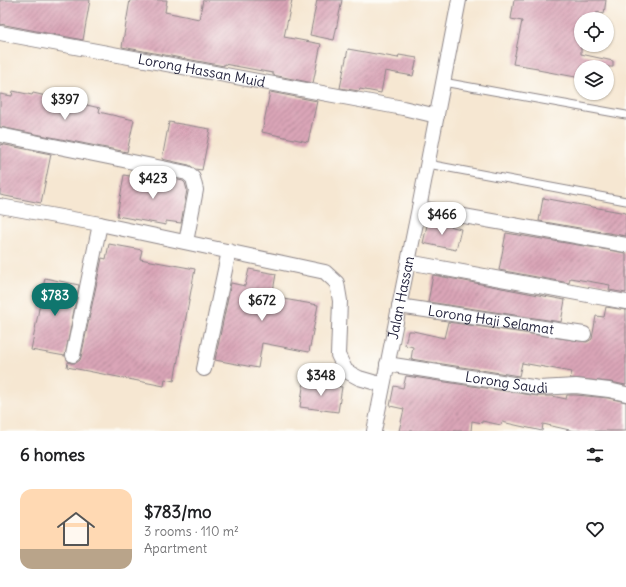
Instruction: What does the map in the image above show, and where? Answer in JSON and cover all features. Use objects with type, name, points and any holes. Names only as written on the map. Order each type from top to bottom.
[{"type":"street","name":"Jalan Hassan","points":[[374,431],[420,208],[459,0]]},
{"type":"street","name":"Lorong Hassan Muid","points":[[0,33],[403,108],[437,116]]},
{"type":"street","points":[[0,135],[187,173],[193,178],[196,190],[186,242]]},
{"type":"street","points":[[0,206],[100,224],[325,272],[337,283],[340,301],[338,355],[346,371],[358,378],[383,385]]},
{"type":"street","points":[[420,208],[626,245]]},
{"type":"street","points":[[73,355],[100,224]]},
{"type":"street","points":[[204,369],[229,251]]},
{"type":"street","points":[[408,262],[626,302]]},
{"type":"street","name":"Lorong Haji Selamat","points":[[399,306],[584,334]]},
{"type":"street","name":"Lorong Saudi","points":[[387,364],[539,388],[576,386],[609,390],[626,394]]},
{"type":"lane","points":[[443,82],[474,86],[626,115]]},
{"type":"lane","points":[[428,164],[626,201]]},
{"type":"building","points":[[0,0],[90,0],[83,40],[0,24]]},
{"type":"building","points":[[130,0],[167,0],[165,12],[199,19],[203,0],[292,0],[284,37],[321,44],[313,83],[273,75],[273,73],[224,64],[224,66],[122,47]]},
{"type":"building","points":[[317,0],[342,0],[334,40],[310,35]]},
{"type":"building","points":[[514,0],[606,0],[604,12],[574,12],[574,52],[581,52],[581,54],[608,60],[574,60],[574,77],[513,64],[522,21],[511,19]]},
{"type":"building","points":[[348,49],[398,58],[399,55],[417,58],[413,76],[385,71],[381,93],[360,89],[359,91],[340,88]]},
{"type":"building","points":[[13,91],[32,95],[33,93],[100,108],[99,112],[134,120],[127,152],[0,127],[0,94],[12,96]]},
{"type":"building","points":[[270,92],[317,101],[308,142],[262,132]]},
{"type":"building","points":[[169,122],[210,129],[202,170],[195,169],[189,165],[162,159]]},
{"type":"building","points":[[0,144],[51,154],[41,203],[0,195]]},
{"type":"building","points":[[124,175],[158,181],[159,176],[183,181],[187,190],[181,223],[166,221],[166,225],[117,216]]},
{"type":"building","points":[[543,198],[626,213],[626,236],[539,221]]},
{"type":"building","points":[[428,221],[461,229],[456,250],[423,243]]},
{"type":"building","points":[[506,233],[626,253],[626,293],[609,290],[610,285],[570,278],[569,283],[499,270]]},
{"type":"building","points":[[109,244],[142,250],[140,259],[195,269],[174,381],[165,379],[164,386],[67,367],[68,362],[76,363],[80,360],[102,258],[106,259]]},
{"type":"building","points":[[249,269],[276,274],[272,297],[318,305],[309,352],[262,343],[258,368],[215,360],[231,283],[245,286]]},
{"type":"building","points":[[433,275],[565,300],[561,322],[428,302]]},
{"type":"building","points":[[45,278],[79,285],[65,356],[31,350]]},
{"type":"building","points":[[606,307],[626,310],[626,385],[570,378],[572,372],[522,363],[519,376],[411,359],[413,347],[405,345],[408,331],[444,338],[448,322],[587,342],[592,339],[596,316],[604,317]]},
{"type":"building","points":[[406,376],[538,396],[552,396],[566,399],[567,395],[576,395],[608,398],[626,402],[626,431],[574,431],[543,424],[542,431],[502,422],[501,425],[482,421],[482,423],[472,421],[471,431],[399,431],[404,409],[390,406],[394,386],[403,388]]},
{"type":"building","points":[[304,381],[342,387],[338,412],[300,407]]}]
